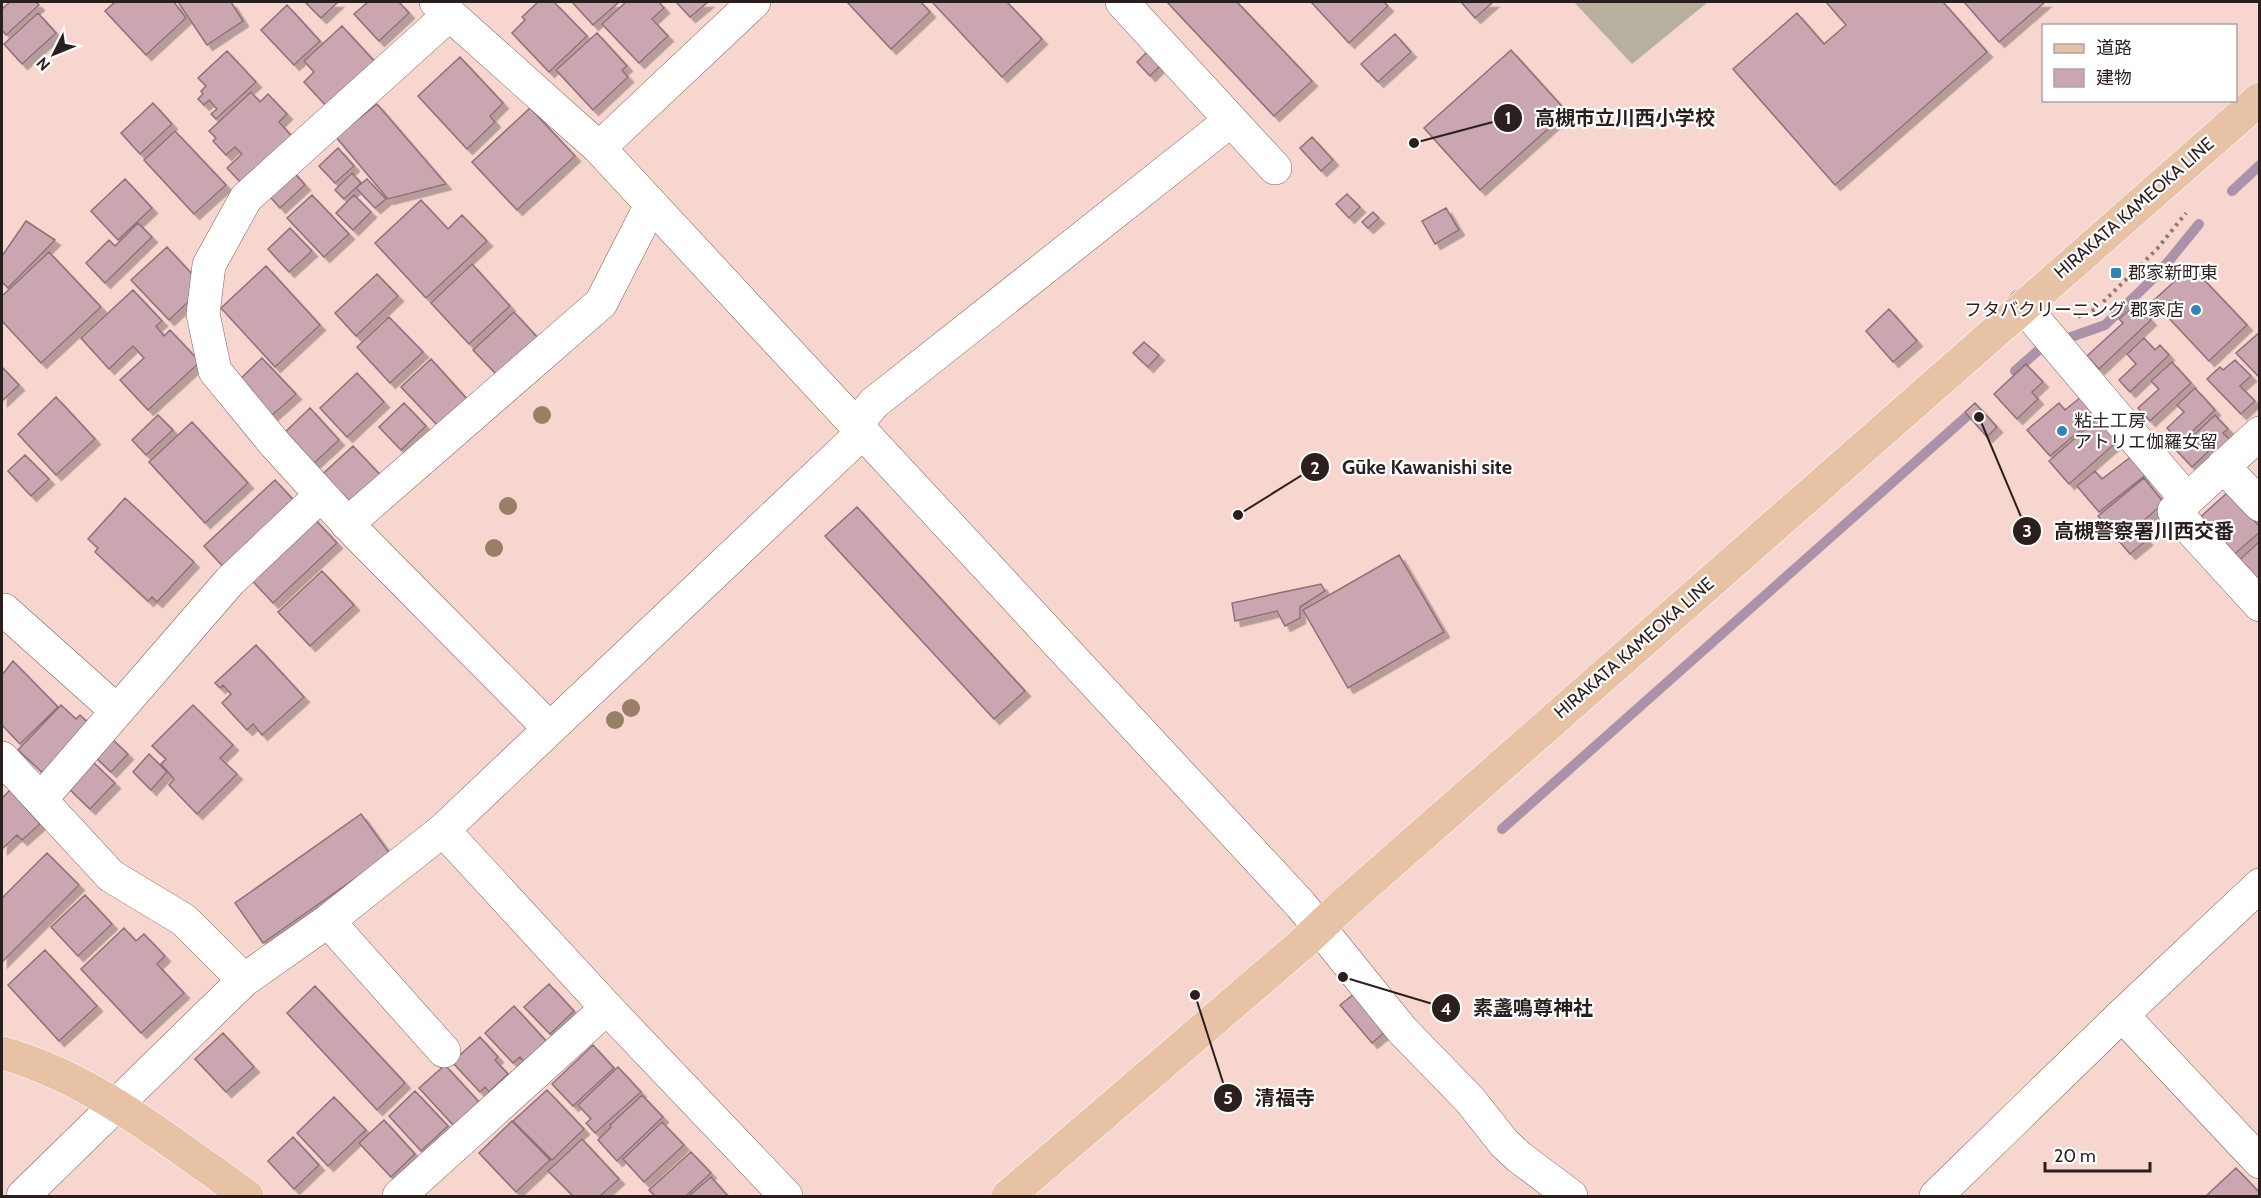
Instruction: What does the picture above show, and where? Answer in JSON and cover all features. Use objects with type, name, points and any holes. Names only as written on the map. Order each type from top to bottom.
[{"type":"main road","name":"HIRAKATA KAMEOKA LINE","points":[[1008,1197],[1319,927],[2259,99]]},
{"type":"main road","points":[[2,1053],[27,1060],[116,1104],[247,1197]]},
{"type":"street","points":[[599,148],[754,2]]},
{"type":"street","points":[[1122,2],[1275,168]]},
{"type":"street","points":[[549,728],[347,524],[275,444],[215,371],[203,314],[209,265],[246,198],[443,8],[599,148],[858,430],[1301,905],[1402,1030],[1470,1100],[1504,1143],[1571,1197]]},
{"type":"street","points":[[23,1197],[244,981],[328,921],[443,830],[858,430],[874,403],[1230,121]]},
{"type":"street","points":[[347,524],[601,303],[651,205]]},
{"type":"street","points":[[2023,306],[2187,500]]},
{"type":"street","points":[[2259,433],[2174,511],[2259,605]]},
{"type":"street","points":[[2223,466],[2259,505]]},
{"type":"street","points":[[40,799],[230,582],[321,495]]},
{"type":"street","points":[[2,610],[117,711]]},
{"type":"street","points":[[2,758],[111,876],[184,920],[244,981]]},
{"type":"street","points":[[443,830],[786,1197]]},
{"type":"street","points":[[1936,1197],[2259,885]]},
{"type":"street","points":[[328,921],[444,1051]]},
{"type":"street","points":[[399,1197],[607,1008]]},
{"type":"street","points":[[2122,1015],[2259,1162]]},
{"type":"shaded area","points":[[1574,2],[1708,2],[1632,64]]},
{"type":"building","points":[[10,2],[36,2],[39,5],[6,35],[2,30],[2,9]]},
{"type":"building","points":[[115,2],[174,2],[186,18],[146,55],[105,11]]},
{"type":"building","points":[[178,2],[231,2],[243,21],[207,45]]},
{"type":"building","points":[[305,2],[338,2],[321,18]]},
{"type":"building","points":[[368,2],[399,2],[409,13],[379,41],[354,14]]},
{"type":"building","points":[[538,2],[554,2],[587,36],[549,72],[512,33],[525,20],[522,17]]},
{"type":"building","points":[[572,2],[619,2],[593,25]]},
{"type":"building","points":[[626,2],[659,2],[664,8],[652,19],[668,36],[639,63],[602,24]]},
{"type":"building","points":[[676,2],[708,2],[690,17]]},
{"type":"building","points":[[847,2],[921,2],[930,12],[891,49]]},
{"type":"building","points":[[1007,2],[1042,39],[1002,77],[933,3]]},
{"type":"building","points":[[1167,2],[1237,2],[1312,81],[1274,116]]},
{"type":"building","points":[[1311,2],[1384,2],[1388,6],[1349,43]]},
{"type":"building","points":[[1461,2],[1493,2],[1475,18]]},
{"type":"building","points":[[1826,2],[1943,2],[1987,52],[1835,185],[1733,69],[1797,13],[1824,44],[1846,25]]},
{"type":"building","points":[[1964,2],[2045,2],[1999,42]]},
{"type":"building","points":[[287,5],[320,41],[294,65],[261,30]]},
{"type":"building","points":[[38,13],[56,33],[22,64],[4,44]]},
{"type":"building","points":[[342,26],[376,63],[328,108],[304,82],[314,72],[304,61]]},
{"type":"building","points":[[597,33],[627,66],[622,70],[628,77],[593,110],[556,70]]},
{"type":"building","points":[[1395,34],[1411,52],[1378,82],[1361,64]]},
{"type":"building","points":[[1150,49],[1163,63],[1150,76],[1137,62]]},
{"type":"building","points":[[1511,50],[1567,112],[1480,190],[1424,128]]},
{"type":"building","points":[[227,51],[256,82],[216,119],[211,114],[217,109],[209,100],[204,105],[198,99],[206,86],[198,78]]},
{"type":"building","points":[[460,57],[503,103],[490,116],[495,122],[467,149],[418,96]]},
{"type":"building","points":[[251,92],[260,102],[268,94],[287,114],[279,122],[297,142],[247,189],[227,168],[242,154],[235,147],[226,155],[213,141],[216,138],[209,131]]},
{"type":"building","points":[[153,103],[172,124],[140,154],[121,133]]},
{"type":"building","points":[[377,104],[446,184],[388,199],[336,137]]},
{"type":"building","points":[[530,108],[575,156],[517,210],[472,162]]},
{"type":"building","points":[[175,131],[226,185],[194,214],[144,160]]},
{"type":"building","points":[[1312,137],[1333,160],[1321,171],[1300,148]]},
{"type":"building","points":[[338,148],[354,166],[335,183],[319,166]]},
{"type":"building","points":[[290,168],[305,185],[280,208],[265,191]]},
{"type":"building","points":[[352,173],[361,183],[344,199],[335,190]]},
{"type":"building","points":[[125,179],[152,208],[118,240],[91,211]]},
{"type":"building","points":[[367,179],[386,199],[375,208],[356,188]]},
{"type":"building","points":[[1347,194],[1360,207],[1349,218],[1336,204]]},
{"type":"building","points":[[312,195],[349,234],[324,257],[287,218]]},
{"type":"building","points":[[354,195],[371,212],[353,230],[336,213]]},
{"type":"building","points":[[421,200],[448,229],[462,215],[487,241],[426,298],[375,243]]},
{"type":"building","points":[[1446,208],[1459,230],[1435,244],[1422,221]]},
{"type":"building","points":[[1373,212],[1379,218],[1368,228],[1362,222]]},
{"type":"building","points":[[26,221],[55,240],[8,288],[2,282],[2,256]]},
{"type":"building","points":[[138,223],[152,237],[105,283],[86,263],[109,240],[115,246]]},
{"type":"building","points":[[290,228],[312,251],[289,272],[268,249]]},
{"type":"building","points":[[167,247],[204,287],[169,320],[131,280]]},
{"type":"building","points":[[49,252],[101,307],[41,363],[2,321],[2,296]]},
{"type":"building","points":[[472,264],[510,306],[469,344],[431,303]]},
{"type":"building","points":[[266,266],[320,325],[275,367],[221,308]]},
{"type":"building","points":[[2191,266],[2247,325],[2209,361],[2153,301]]},
{"type":"building","points":[[377,274],[398,296],[356,336],[335,313]]},
{"type":"building","points":[[133,290],[162,321],[156,326],[164,336],[170,330],[200,362],[148,410],[120,380],[144,358],[133,346],[109,369],[81,338]]},
{"type":"building","points":[[2136,304],[2151,320],[2099,369],[2087,356],[2123,323],[2119,319]]},
{"type":"building","points":[[1889,309],[1917,341],[1893,362],[1866,331]]},
{"type":"building","points":[[514,312],[538,338],[498,376],[473,350]]},
{"type":"building","points":[[389,317],[423,352],[390,383],[357,347]]},
{"type":"building","points":[[2260,332],[2260,378],[2236,353]]},
{"type":"building","points":[[2144,338],[2155,350],[2160,345],[2169,355],[2130,392],[2119,380],[2136,364],[2127,354]]},
{"type":"building","points":[[1144,342],[1159,355],[1148,367],[1133,353]]},
{"type":"building","points":[[262,358],[296,394],[270,417],[237,382]]},
{"type":"building","points":[[431,359],[467,399],[438,426],[401,387]]},
{"type":"building","points":[[2235,360],[2251,376],[2240,386],[2255,401],[2241,414],[2207,379],[2220,367],[2223,370]]},
{"type":"building","points":[[2172,362],[2191,383],[2150,421],[2138,408],[2159,389],[2151,381]]},
{"type":"building","points":[[2026,364],[2043,382],[2032,392],[2038,399],[2017,419],[1994,394]]},
{"type":"building","points":[[2,367],[19,385],[2,401]]},
{"type":"building","points":[[357,373],[384,402],[347,437],[320,408]]},
{"type":"building","points":[[2195,388],[2215,410],[2180,443],[2167,428],[2184,412],[2177,405]]},
{"type":"building","points":[[56,397],[95,439],[56,475],[18,434]]},
{"type":"building","points":[[2081,397],[2097,416],[2050,456],[2027,430],[2059,403],[2065,410]]},
{"type":"building","points":[[404,403],[426,426],[401,450],[379,427]]},
{"type":"building","points":[[1975,403],[1997,427],[1987,437],[1965,412]]},
{"type":"building","points":[[310,408],[339,440],[310,467],[281,436]]},
{"type":"building","points":[[158,415],[173,430],[146,455],[132,440]]},
{"type":"building","points":[[2215,415],[2228,429],[2223,433],[2233,443],[2219,455],[2212,448],[2192,467],[2177,451]]},
{"type":"building","points":[[2099,417],[2119,440],[2069,484],[2049,461]]},
{"type":"building","points":[[192,422],[248,483],[205,523],[149,462]]},
{"type":"building","points":[[353,446],[386,481],[349,516],[315,481]]},
{"type":"building","points":[[25,455],[49,479],[31,496],[8,471]]},
{"type":"building","points":[[2132,456],[2147,474],[2099,512],[2077,486],[2095,471],[2102,479]]},
{"type":"building","points":[[2144,478],[2164,503],[2136,527],[2147,540],[2130,554],[2098,516]]},
{"type":"building","points":[[275,480],[300,507],[229,573],[204,546]]},
{"type":"building","points":[[2228,492],[2260,527],[2260,532],[2230,558],[2197,520]]},
{"type":"building","points":[[125,498],[194,562],[157,602],[152,597],[148,601],[95,552],[98,548],[88,539]]},
{"type":"building","points":[[857,507],[1025,691],[994,719],[825,536]]},
{"type":"building","points":[[310,514],[337,543],[273,603],[246,574]]},
{"type":"building","points":[[2260,541],[2260,593],[2234,565]]},
{"type":"building","points":[[1399,555],[1444,632],[1348,688],[1303,610]]},
{"type":"building","points":[[322,571],[354,605],[310,646],[278,612]]},
{"type":"building","points":[[1321,584],[1325,591],[1300,607],[1300,618],[1285,626],[1277,611],[1235,621],[1232,603]]},
{"type":"building","points":[[256,645],[304,697],[262,735],[253,724],[247,730],[222,703],[231,694],[223,685],[220,688],[215,683]]},
{"type":"building","points":[[13,661],[58,707],[20,744],[2,725],[2,675]]},
{"type":"building","points":[[61,705],[76,719],[80,715],[93,727],[46,776],[18,750]]},
{"type":"building","points":[[193,705],[233,745],[220,758],[237,774],[197,814],[169,785],[174,779],[161,764],[166,759],[152,746]]},
{"type":"building","points":[[111,738],[128,754],[111,772],[94,756]]},
{"type":"building","points":[[149,754],[167,772],[151,790],[133,772]]},
{"type":"building","points":[[93,762],[115,783],[90,809],[68,788]]},
{"type":"building","points":[[10,790],[40,824],[22,840],[17,835],[2,849],[2,798]]},
{"type":"building","points":[[361,814],[390,854],[263,943],[235,903]]},
{"type":"building","points":[[47,853],[79,885],[2,962],[2,898]]},
{"type":"building","points":[[85,895],[112,924],[78,956],[51,927]]},
{"type":"building","points":[[124,928],[136,941],[144,934],[165,956],[157,964],[184,993],[141,1033],[81,969]]},
{"type":"building","points":[[45,950],[97,1006],[59,1041],[8,985]]},
{"type":"building","points":[[549,984],[574,1011],[550,1034],[524,1007]]},
{"type":"building","points":[[315,986],[405,1083],[377,1110],[287,1013]]},
{"type":"building","points":[[1354,994],[1385,1032],[1372,1043],[1340,1005]]},
{"type":"building","points":[[514,1006],[548,1043],[526,1064],[520,1057],[513,1063],[485,1033]]},
{"type":"building","points":[[223,1033],[254,1067],[226,1092],[195,1059]]},
{"type":"building","points":[[480,1037],[498,1057],[495,1060],[508,1074],[489,1092],[485,1087],[480,1092],[452,1062]]},
{"type":"building","points":[[593,1045],[614,1068],[573,1106],[552,1084]]},
{"type":"building","points":[[445,1065],[479,1102],[454,1126],[419,1088]]},
{"type":"building","points":[[618,1067],[641,1092],[595,1133],[586,1123],[591,1119],[578,1105]]},
{"type":"building","points":[[547,1090],[584,1129],[552,1160],[513,1121]]},
{"type":"building","points":[[415,1091],[448,1126],[421,1151],[389,1116]]},
{"type":"building","points":[[642,1095],[663,1117],[617,1161],[598,1140],[611,1127],[610,1125]]},
{"type":"building","points":[[334,1097],[366,1130],[328,1166],[297,1133]]},
{"type":"building","points":[[384,1120],[415,1154],[391,1177],[359,1143]]},
{"type":"building","points":[[512,1121],[550,1160],[516,1192],[479,1153]]},
{"type":"building","points":[[662,1122],[684,1145],[644,1182],[623,1159]]},
{"type":"building","points":[[293,1137],[319,1165],[294,1189],[268,1161]]},
{"type":"building","points":[[582,1139],[619,1179],[600,1196],[573,1196],[548,1171]]},
{"type":"building","points":[[691,1152],[711,1173],[686,1196],[655,1196],[649,1190]]},
{"type":"building","points":[[2236,1168],[2260,1193],[2258,1196],[2206,1196]]},
{"type":"building","points":[[711,1177],[727,1195],[689,1196]]},
{"type":"waterway","points":[[2232,191],[2260,165]]},
{"type":"waterway","points":[[2071,337],[2105,325],[2159,273],[2199,224]]},
{"type":"waterway","points":[[2015,371],[2041,348]]},
{"type":"waterway","points":[[1502,829],[1966,417]]},
{"type":"place","name":"高槻市立川西小学校","points":[[1414,143]]},
{"type":"place","name":"郡家新町東","points":[[2116,273]]},
{"type":"place","name":"フタバクリーニング 郡家店","points":[[2196,310]]},
{"type":"place","name":"高槻警察署川西交番","points":[[1979,417]]},
{"type":"place","name":"粘土工房 アトリエ伽羅女留","points":[[2062,431]]},
{"type":"place","name":"Gūke Kawanishi site","points":[[1238,515]]},
{"type":"place","name":"素盞鳴尊神社","points":[[1343,977]]},
{"type":"place","name":"清福寺","points":[[1195,995]]}]
